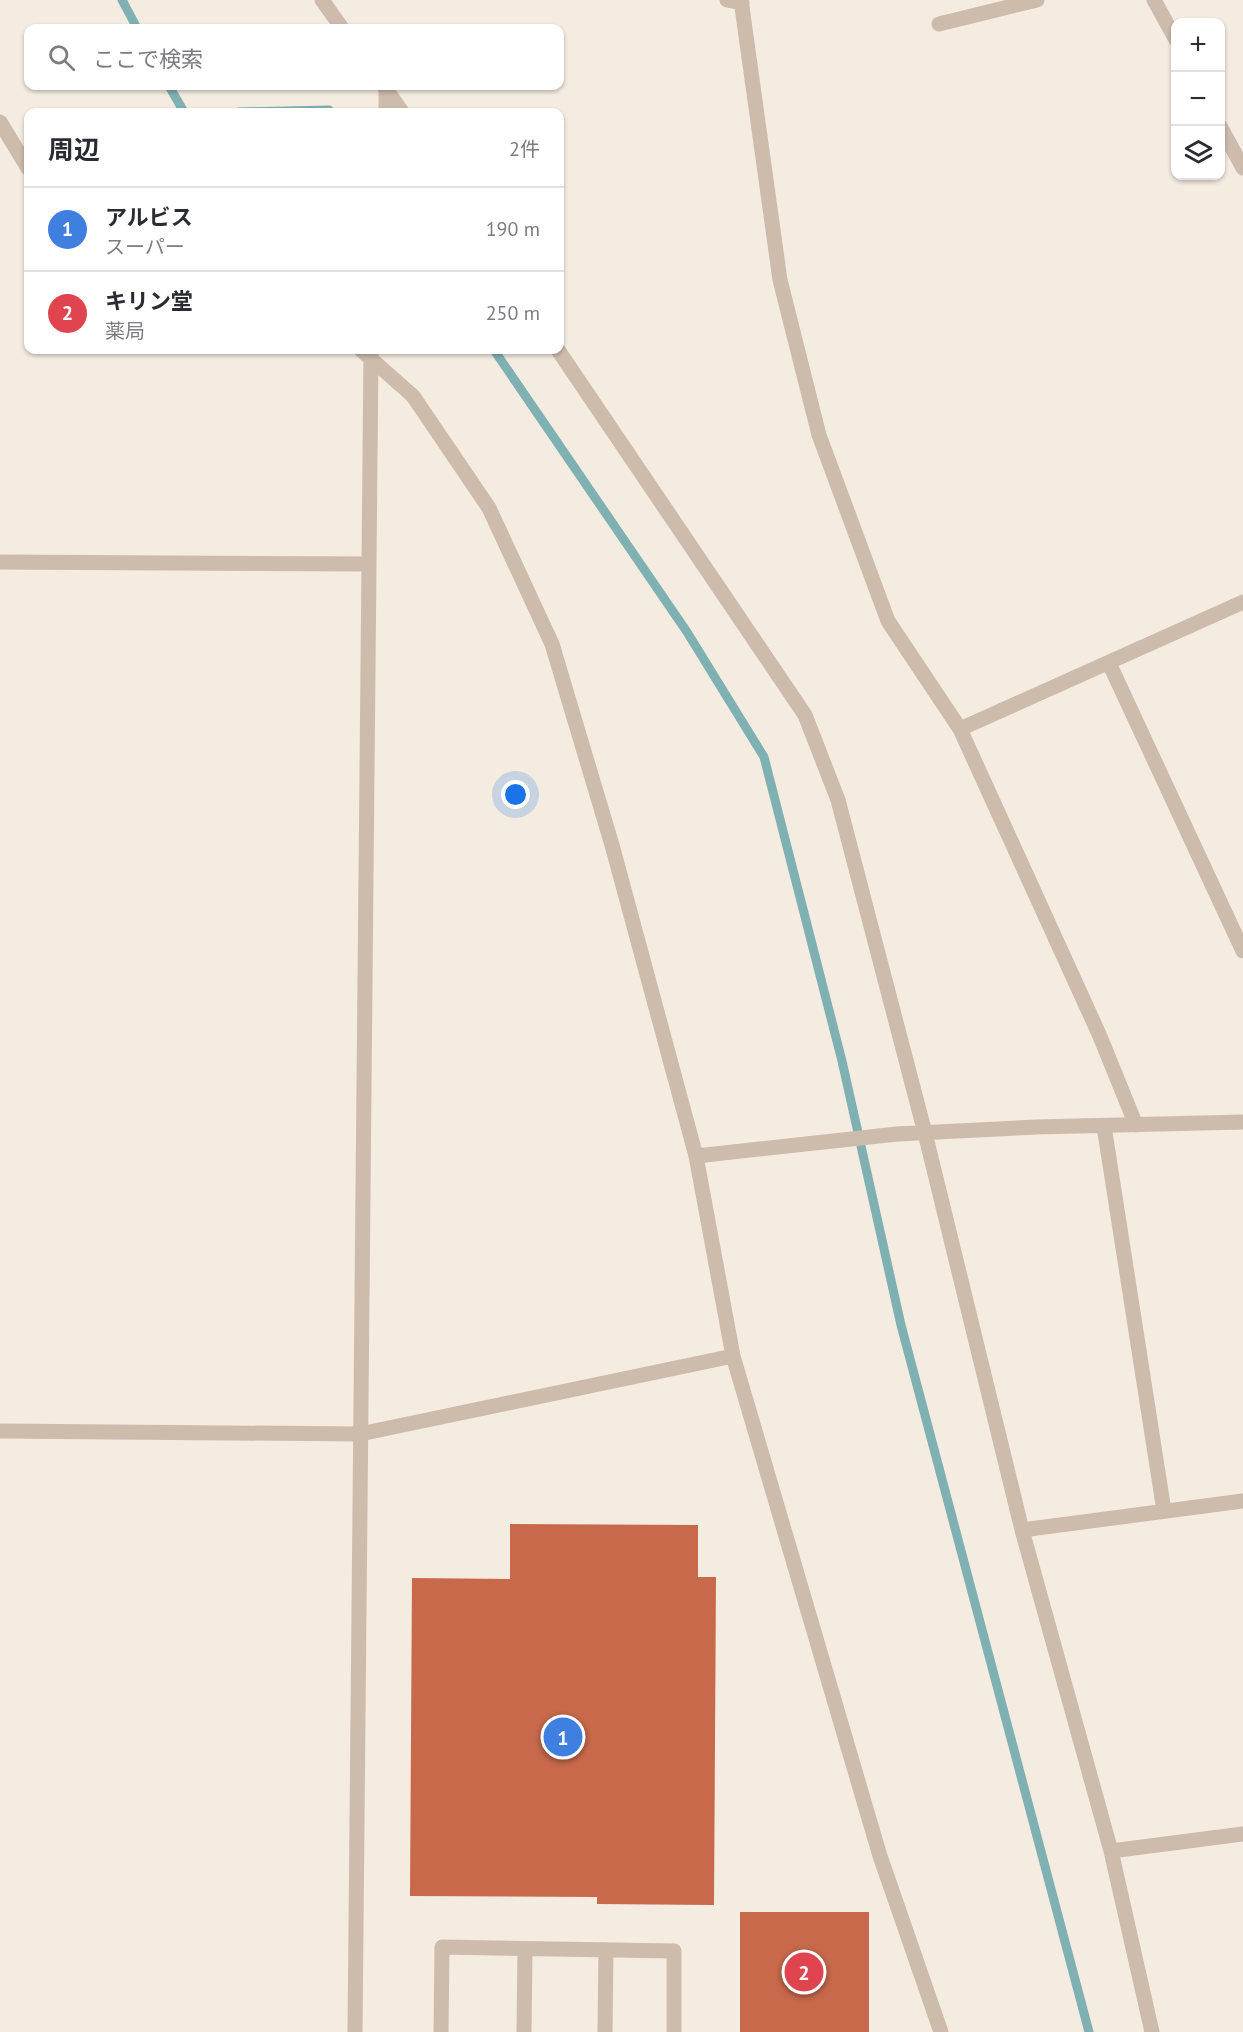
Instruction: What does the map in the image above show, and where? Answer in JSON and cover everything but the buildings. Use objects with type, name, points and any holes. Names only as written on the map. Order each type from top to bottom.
[{"type":"street","points":[[322,0],[339,24]]},
{"type":"street","points":[[939,24],[1037,0]]},
{"type":"street","points":[[1154,0],[1171,31]]},
{"type":"street","points":[[737,1],[780,280],[819,435],[888,621],[960,729],[1099,1034],[1136,1125]]},
{"type":"street","points":[[385,90],[386,108]]},
{"type":"street","points":[[387,90],[399,108]]},
{"type":"street","points":[[0,122],[24,161]]},
{"type":"street","points":[[1225,134],[1243,168]]},
{"type":"street","points":[[355,2032],[369,564],[367,354]]},
{"type":"street","points":[[369,354],[413,396],[489,508],[552,644],[612,845],[696,1156],[733,1356],[880,1856],[941,2032]]},
{"type":"street","points":[[561,354],[805,715],[838,800],[925,1133],[1022,1530],[1111,1851],[1152,2032]]},
{"type":"street","points":[[0,562],[369,564]]},
{"type":"street","points":[[960,729],[1243,602]]},
{"type":"street","points":[[1108,663],[1243,951]]},
{"type":"street","points":[[696,1156],[897,1134],[1243,1122]]},
{"type":"street","points":[[1104,1126],[1164,1511]]},
{"type":"street","points":[[0,1431],[360,1434],[733,1356]]},
{"type":"street","points":[[1022,1530],[1243,1501]]},
{"type":"street","points":[[1111,1851],[1243,1834]]},
{"type":"street","points":[[441,2032],[442,1947],[674,1952],[674,2032]]},
{"type":"street","points":[[524,2032],[525,1949]]},
{"type":"street","points":[[605,2032],[606,1950]]},
{"type":"waterway","points":[[122,0],[135,24]]},
{"type":"waterway","points":[[171,90],[182,108]]},
{"type":"waterway","points":[[497,354],[687,632],[764,757],[842,1061],[901,1325],[1089,2032]]},
{"type":"place","name":"アルビス","points":[[563,1737]]},
{"type":"place","name":"キリン堂","points":[[804,1972]]}]
